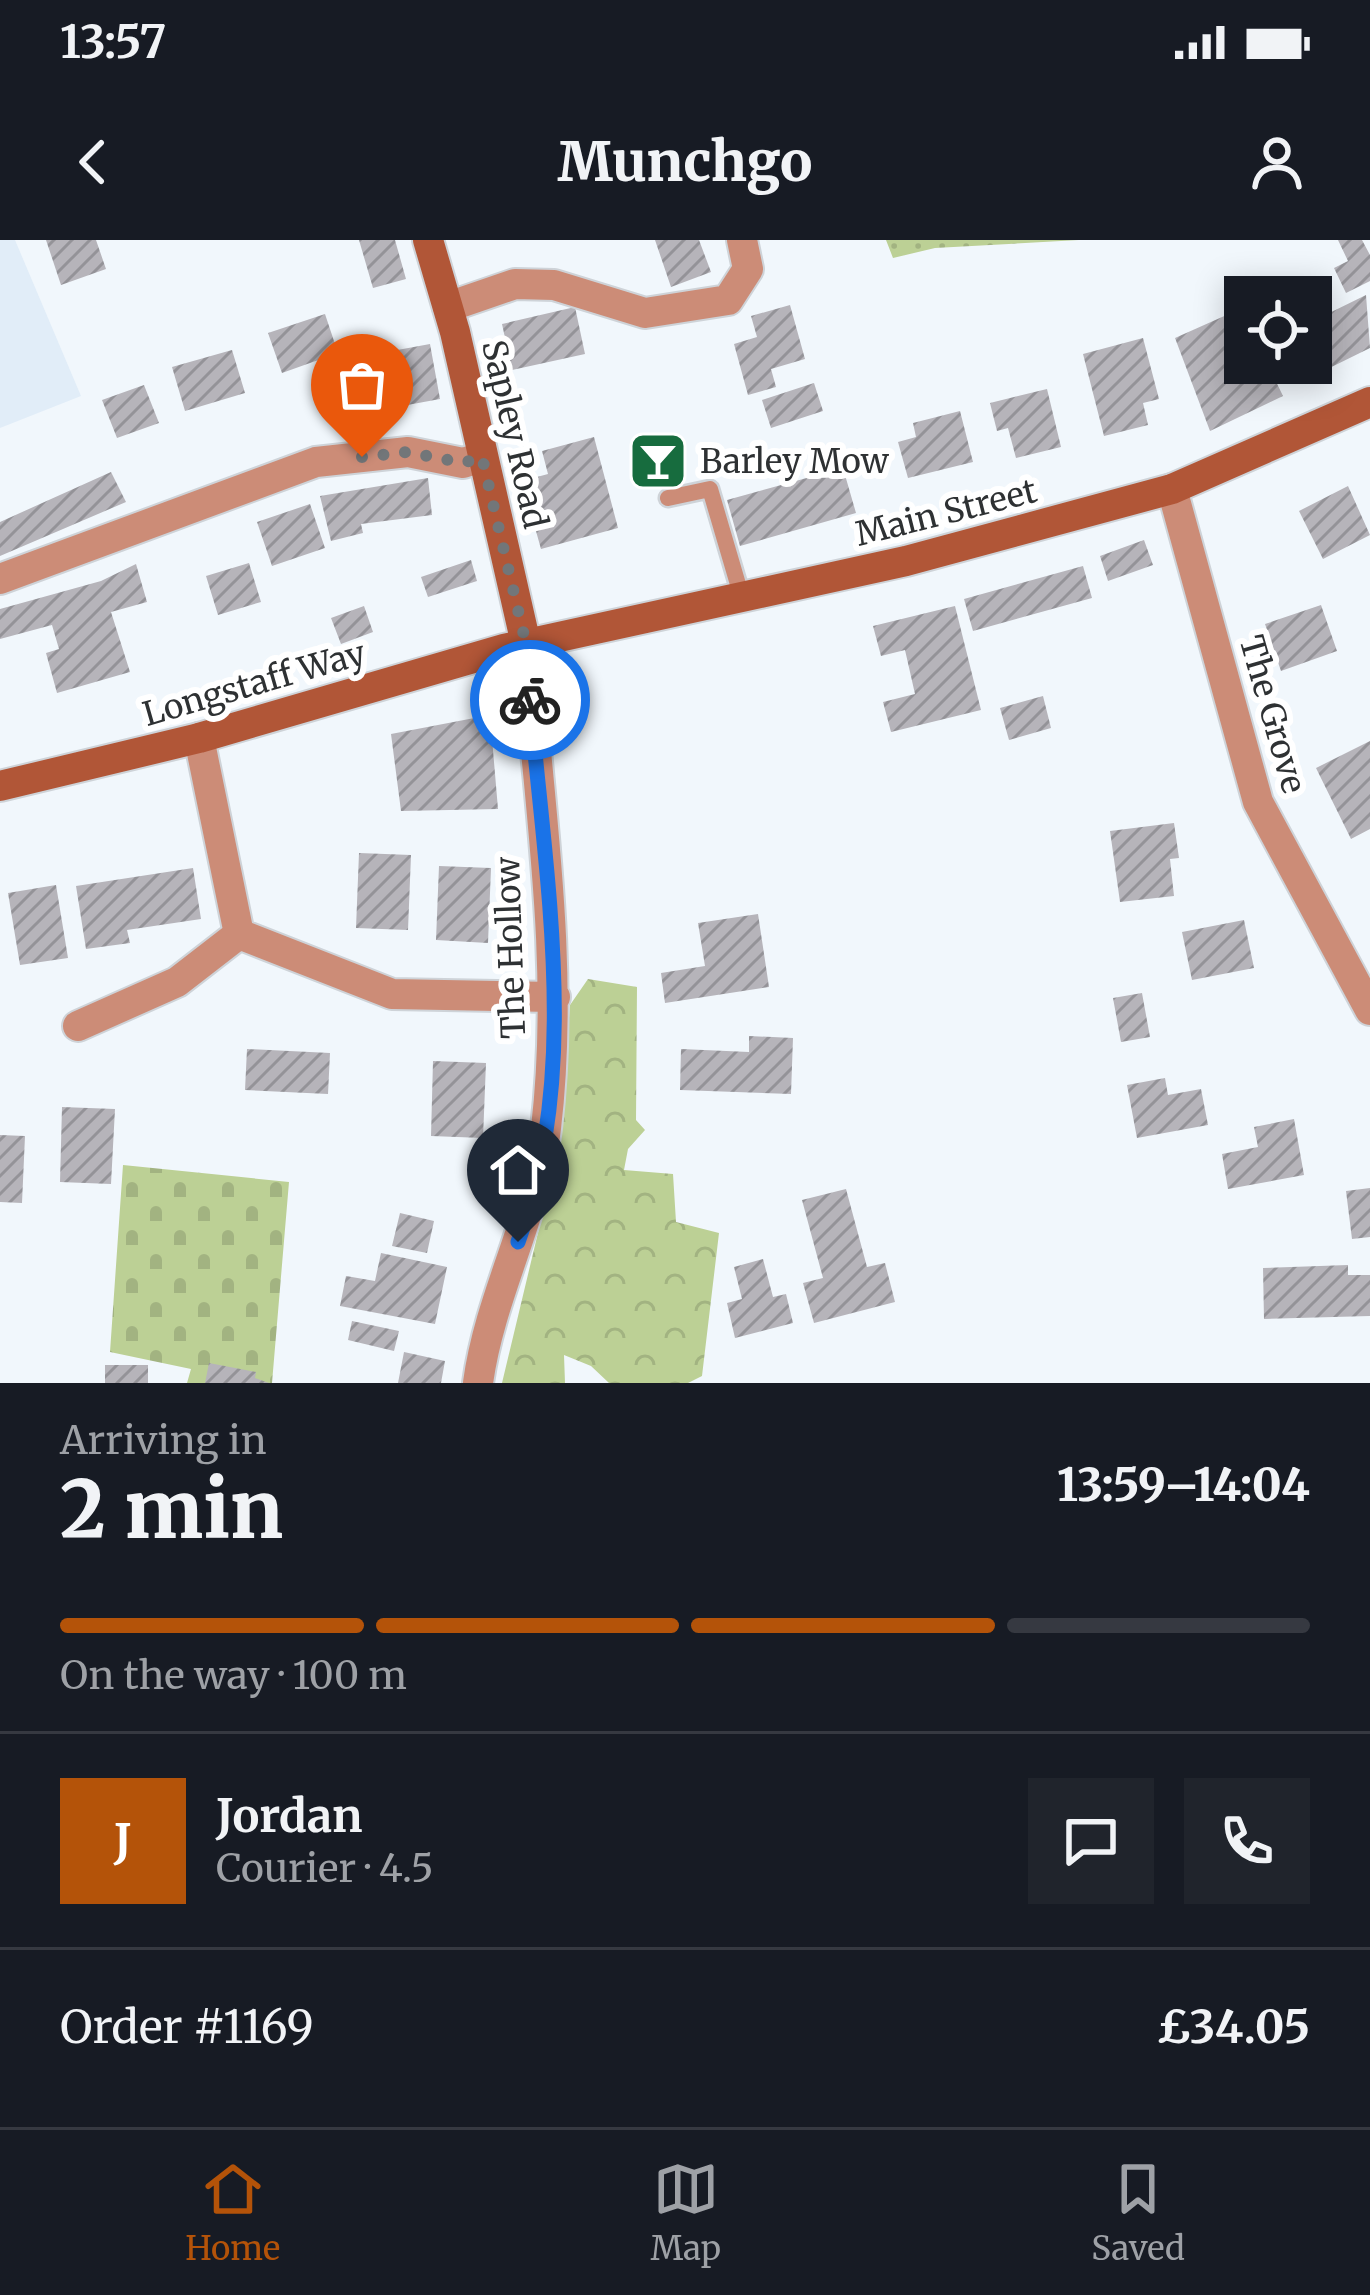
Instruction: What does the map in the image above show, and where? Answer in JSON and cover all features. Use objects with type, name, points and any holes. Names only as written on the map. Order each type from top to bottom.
[{"type":"main road","name":"Sapley Road","points":[[428,240],[448,307],[526,644]]},
{"type":"main road","name":"Main Street","points":[[526,644],[906,561],[1172,489],[1370,402]]},
{"type":"main road","name":"Longstaff Way","points":[[0,786],[199,737],[526,644]]},
{"type":"street","points":[[448,307],[515,284],[554,285],[645,313],[728,300],[748,269],[742,240]]},
{"type":"street","points":[[0,579],[316,462],[408,452],[463,463],[482,457]]},
{"type":"street","name":"The Grove","points":[[1172,489],[1258,802],[1370,1010]]},
{"type":"street","name":"The Hollow","points":[[478,1383],[486,1324],[533,1201],[546,1129],[555,997],[526,644]]},
{"type":"street","points":[[199,737],[239,934]]},
{"type":"street","points":[[239,934],[392,994],[555,997]]},
{"type":"street","points":[[78,1026],[177,982],[239,934]]},
{"type":"lane","points":[[668,498],[710,489],[742,598]]},
{"type":"shaded area","points":[[0,240],[15,240],[81,396],[0,428]]},
{"type":"green space","points":[[886,240],[1079,240],[935,248],[893,258]]},
{"type":"green space","points":[[588,979],[637,987],[636,1120],[645,1130],[628,1149],[624,1170],[673,1174],[676,1222],[719,1233],[702,1376],[688,1383],[609,1383],[591,1366],[564,1355],[565,1383],[502,1383],[559,1145],[570,1005]]},
{"type":"green space","points":[[123,1165],[289,1182],[272,1383],[187,1383],[191,1369],[110,1352]]},
{"type":"building","points":[[46,240],[96,240],[106,269],[61,285]]},
{"type":"building","points":[[359,240],[395,240],[406,279],[373,288]]},
{"type":"building","points":[[655,240],[699,240],[711,272],[671,287]]},
{"type":"building","points":[[1338,240],[1362,240],[1370,255],[1370,281],[1346,293],[1334,268],[1348,261]]},
{"type":"building","points":[[1366,295],[1370,348],[1332,367],[1332,312]]},
{"type":"building","points":[[790,305],[805,359],[771,369],[776,387],[748,395],[734,344],[757,337],[751,316]]},
{"type":"building","points":[[575,307],[585,354],[512,370],[502,324]]},
{"type":"building","points":[[325,314],[338,353],[282,373],[268,333]]},
{"type":"building","points":[[1224,316],[1224,384],[1277,384],[1283,396],[1210,431],[1175,338]]},
{"type":"building","points":[[1143,338],[1159,399],[1143,403],[1148,425],[1104,436],[1083,354]]},
{"type":"building","points":[[430,344],[440,399],[364,413],[354,358]]},
{"type":"building","points":[[232,350],[245,393],[185,411],[172,367]]},
{"type":"building","points":[[350,374],[357,406],[323,413],[317,381]]},
{"type":"building","points":[[814,383],[823,411],[771,428],[762,400]]},
{"type":"building","points":[[144,385],[159,423],[117,438],[102,400]]},
{"type":"building","points":[[1047,389],[1061,447],[1016,458],[1008,428],[997,431],[990,403]]},
{"type":"building","points":[[960,411],[973,462],[908,478],[898,442],[916,437],[913,423]]},
{"type":"building","points":[[594,437],[618,528],[541,549],[522,481],[548,474],[542,451]]},
{"type":"building","points":[[843,468],[856,513],[740,546],[727,500]]},
{"type":"building","points":[[111,472],[126,502],[0,556],[0,522]]},
{"type":"building","points":[[428,478],[432,515],[361,524],[363,533],[331,541],[320,496]]},
{"type":"building","points":[[1348,486],[1370,535],[1323,559],[1299,511]]},
{"type":"building","points":[[310,504],[325,548],[272,566],[257,522]]},
{"type":"building","points":[[1144,540],[1153,565],[1108,581],[1100,556]]},
{"type":"building","points":[[471,560],[477,581],[428,597],[421,577]]},
{"type":"building","points":[[249,563],[261,602],[218,615],[206,576]]},
{"type":"building","points":[[136,564],[147,602],[111,612],[130,672],[57,693],[46,653],[59,649],[52,625],[0,639],[0,609],[101,581]]},
{"type":"building","points":[[1083,566],[1092,598],[973,631],[964,599]]},
{"type":"building","points":[[1321,605],[1337,651],[1281,671],[1265,624]]},
{"type":"building","points":[[364,606],[373,632],[341,644],[331,618]]},
{"type":"building","points":[[955,606],[981,710],[891,732],[883,702],[915,694],[905,650],[881,656],[873,626]]},
{"type":"building","points":[[1043,696],[1051,728],[1009,740],[1000,708]]},
{"type":"building","points":[[490,715],[498,809],[401,811],[391,734]]},
{"type":"building","points":[[1370,741],[1370,829],[1351,839],[1316,768]]},
{"type":"building","points":[[1174,823],[1179,858],[1170,859],[1174,896],[1120,902],[1110,831]]},
{"type":"building","points":[[359,853],[411,855],[408,930],[356,928]]},
{"type":"building","points":[[439,866],[491,868],[488,943],[436,940]]},
{"type":"building","points":[[193,868],[201,919],[127,930],[130,943],[86,949],[76,886]]},
{"type":"building","points":[[56,885],[68,958],[20,965],[8,893]]},
{"type":"building","points":[[758,914],[769,987],[665,1003],[661,973],[705,966],[698,923]]},
{"type":"building","points":[[1244,920],[1254,968],[1192,980],[1182,932]]},
{"type":"building","points":[[1142,993],[1150,1037],[1121,1042],[1113,998]]},
{"type":"building","points":[[749,1036],[793,1038],[791,1094],[680,1090],[681,1049],[749,1052]]},
{"type":"building","points":[[247,1049],[330,1053],[328,1094],[245,1090]]},
{"type":"building","points":[[433,1061],[486,1063],[483,1138],[431,1136]]},
{"type":"building","points":[[1165,1078],[1168,1095],[1201,1089],[1208,1125],[1137,1138],[1127,1085]]},
{"type":"building","points":[[62,1107],[115,1109],[111,1184],[60,1182]]},
{"type":"building","points":[[1294,1119],[1304,1175],[1228,1189],[1222,1154],[1258,1147],[1254,1127]]},
{"type":"building","points":[[0,1135],[25,1136],[22,1203],[0,1202]]},
{"type":"building","points":[[1370,1188],[1370,1237],[1352,1239],[1346,1191]]},
{"type":"building","points":[[846,1189],[867,1267],[885,1263],[895,1302],[814,1323],[803,1283],[823,1278],[802,1200]]},
{"type":"building","points":[[400,1213],[434,1221],[427,1253],[392,1246]]},
{"type":"building","points":[[381,1253],[447,1267],[435,1324],[340,1306],[346,1276],[375,1281]]},
{"type":"building","points":[[763,1259],[773,1297],[786,1294],[793,1323],[735,1338],[727,1303],[742,1299],[734,1267]]},
{"type":"building","points":[[1348,1265],[1348,1275],[1370,1275],[1370,1316],[1264,1319],[1263,1268]]},
{"type":"building","points":[[352,1321],[399,1331],[394,1351],[348,1340]]},
{"type":"building","points":[[404,1352],[445,1361],[441,1383],[398,1383]]},
{"type":"building","points":[[209,1363],[256,1372],[255,1378],[269,1383],[205,1383]]},
{"type":"building","points":[[105,1365],[148,1365],[148,1383],[105,1383]]},
{"type":"way so far","points":[[362,457],[408,452],[463,463],[482,457],[526,644],[530,700]]},
{"type":"place","name":"Barley Mow","points":[[658,461]]},
{"type":"route","points":[[518,1242],[533,1201],[546,1129],[555,997],[530,700]]}]
